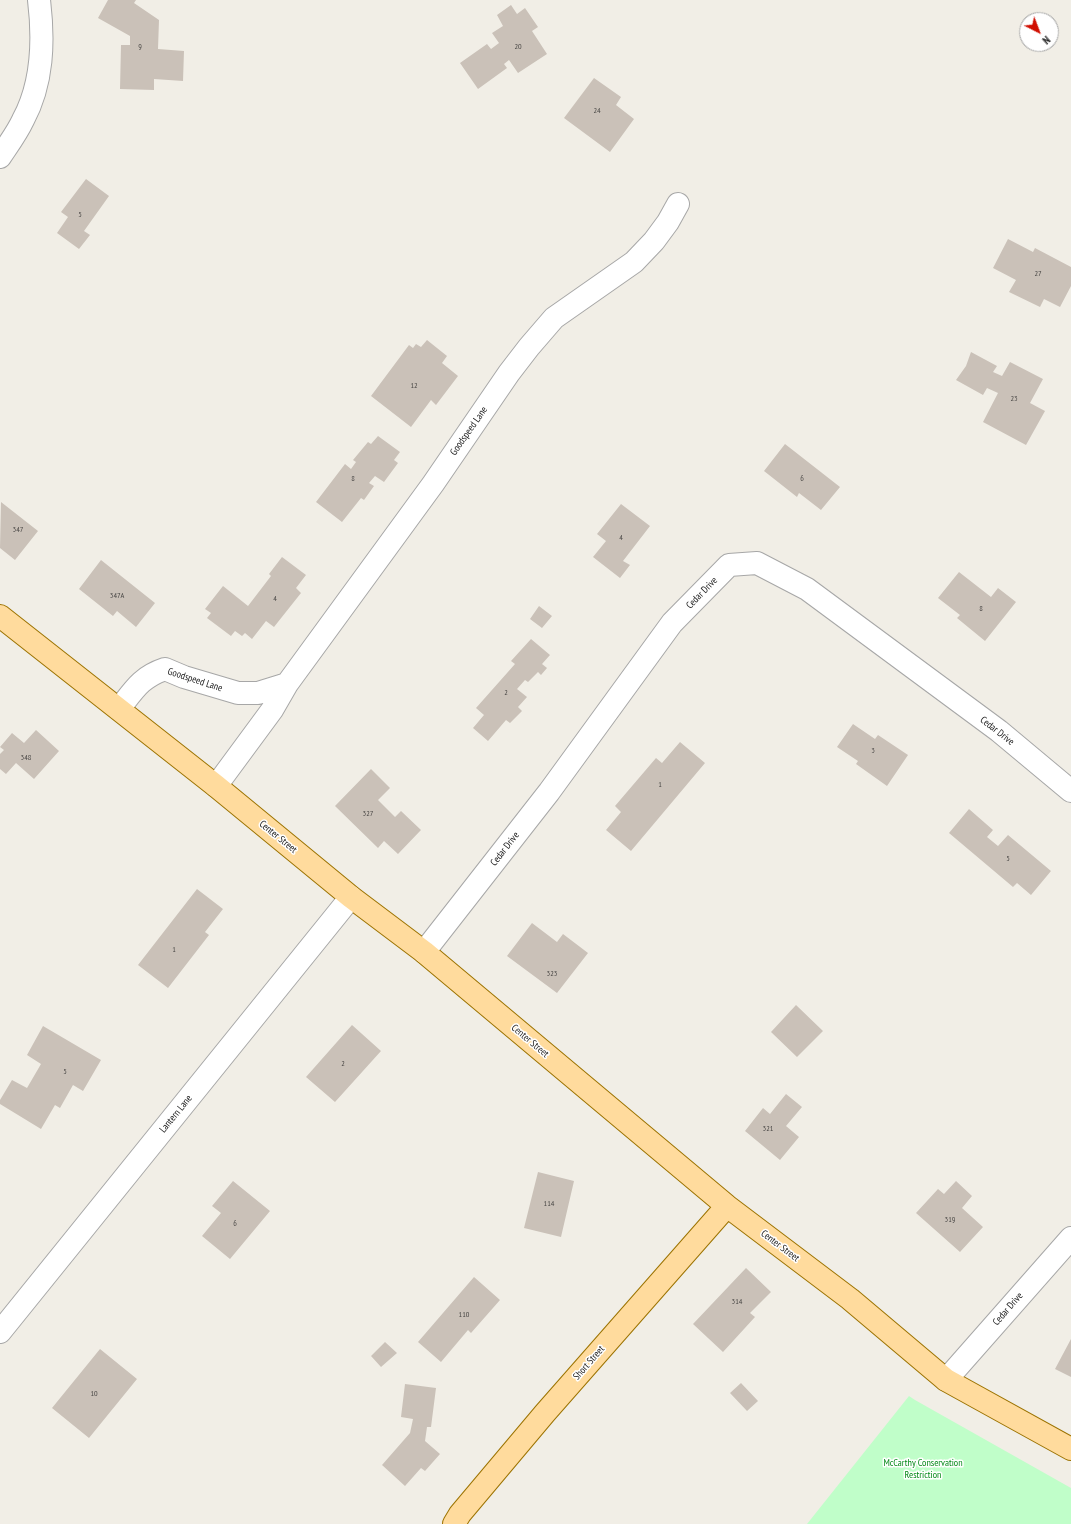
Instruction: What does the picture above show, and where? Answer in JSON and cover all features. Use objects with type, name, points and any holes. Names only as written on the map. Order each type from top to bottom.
[{"type":"main road","name":"Center Street","points":[[0,616],[216,786],[351,897],[424,952],[727,1206],[850,1300],[946,1380],[1071,1449]]},
{"type":"main road","name":"Short Street","points":[[454,1524],[460,1514],[545,1413],[727,1206]]},
{"type":"street","points":[[0,157],[23,120],[35,93],[40,69],[42,44],[39,0]]},
{"type":"street","name":"Goodspeed Lane","points":[[216,786],[272,710],[287,684],[428,490],[509,373],[529,347],[554,318],[634,262],[654,241],[668,222],[678,204]]},
{"type":"street","name":"Cedar Drive","points":[[424,952],[549,792],[672,624],[729,565],[757,563],[807,589],[999,731],[1071,791]]},
{"type":"street","name":"Goodspeed Lane","points":[[119,709],[142,680],[153,673],[164,669],[184,677],[238,693],[258,693],[287,684]]},
{"type":"street","name":"Lantern Lane","points":[[0,1332],[351,897]]},
{"type":"street","name":"Cedar Drive","points":[[946,1380],[1071,1238]]},
{"type":"green space","name":"McCarthy Conservation Restriction","points":[[909,1396],[1071,1488],[1071,1524],[807,1524]]},
{"type":"building","points":[[108,0],[136,0],[134,3],[159,20],[158,49],[184,51],[183,81],[154,79],[154,90],[120,89],[121,45],[130,45],[130,36],[98,18]]},
{"type":"building","points":[[511,5],[517,14],[525,8],[538,27],[532,31],[547,54],[518,73],[509,60],[504,64],[507,68],[478,89],[460,63],[487,44],[491,49],[499,43],[492,33],[503,26],[497,15]]},
{"type":"building","points":[[594,78],[621,97],[616,105],[634,119],[610,152],[564,118]]},
{"type":"building","points":[[86,179],[109,196],[84,231],[90,235],[79,249],[57,233],[68,217],[61,212]]},
{"type":"building","points":[[1008,239],[1033,252],[1035,248],[1071,267],[1071,286],[1060,307],[1044,299],[1040,307],[1009,292],[1016,280],[993,268]]},
{"type":"building","points":[[427,340],[447,356],[442,363],[458,376],[436,405],[431,400],[411,427],[371,396],[409,345],[413,348],[416,344],[421,347]]},
{"type":"building","points":[[971,352],[997,366],[993,372],[1002,376],[1010,362],[1043,379],[1030,403],[1045,411],[1026,445],[983,422],[998,393],[987,388],[983,395],[956,380],[966,366]]},
{"type":"building","points":[[378,436],[400,452],[394,460],[398,463],[384,482],[375,476],[369,483],[374,486],[364,500],[361,498],[342,522],[316,502],[345,464],[351,469],[356,462],[353,460],[368,442],[371,444]]},
{"type":"building","points":[[785,444],[840,487],[821,510],[799,493],[797,497],[764,471]]},
{"type":"building","points":[[1,502],[38,531],[15,560],[0,548]]},
{"type":"building","points":[[621,504],[650,526],[623,561],[630,565],[620,578],[593,557],[606,541],[597,534]]},
{"type":"building","points":[[282,557],[306,575],[296,588],[301,593],[274,627],[266,621],[252,639],[245,633],[242,636],[235,631],[231,636],[207,618],[211,613],[205,609],[223,586],[248,606],[271,576],[269,574]]},
{"type":"building","points":[[101,560],[155,603],[136,627],[117,611],[113,616],[79,589]]},
{"type":"building","points":[[959,572],[991,597],[998,588],[1016,602],[985,641],[957,618],[960,615],[938,598]]},
{"type":"building","points":[[539,606],[552,616],[542,628],[530,619]]},
{"type":"building","points":[[531,639],[550,655],[542,664],[547,668],[541,675],[538,672],[528,682],[525,680],[517,689],[527,697],[518,707],[522,711],[510,723],[506,720],[488,741],[473,728],[484,715],[476,708],[515,664],[511,661]]},
{"type":"building","points":[[853,724],[875,739],[878,735],[908,755],[887,786],[856,764],[858,761],[837,747]]},
{"type":"building","points":[[36,730],[59,751],[34,779],[16,763],[6,774],[0,769],[0,754],[4,750],[0,747],[12,733],[24,743]]},
{"type":"building","points":[[680,742],[705,763],[631,851],[606,830],[621,812],[615,806],[656,758],[662,763]]},
{"type":"building","points":[[371,769],[390,788],[378,800],[395,817],[401,811],[421,830],[398,854],[384,841],[378,848],[335,806]]},
{"type":"building","points":[[969,809],[993,830],[987,837],[998,846],[1008,835],[1051,871],[1031,895],[1017,883],[1013,887],[949,833]]},
{"type":"building","points":[[197,889],[223,909],[205,932],[209,935],[168,988],[138,965]]},
{"type":"building","points":[[532,923],[557,942],[563,934],[588,953],[557,993],[507,956]]},
{"type":"building","points":[[796,1005],[823,1031],[797,1057],[771,1032]]},
{"type":"building","points":[[352,1025],[381,1051],[335,1102],[306,1077]]},
{"type":"building","points":[[43,1026],[101,1060],[83,1091],[73,1085],[60,1108],[55,1105],[41,1129],[0,1104],[0,1100],[12,1080],[27,1088],[41,1064],[27,1055]]},
{"type":"building","points":[[786,1094],[802,1107],[786,1126],[799,1137],[780,1160],[745,1131],[763,1108],[770,1114]]},
{"type":"building","points":[[538,1172],[574,1181],[561,1237],[524,1228]]},
{"type":"building","points":[[233,1181],[270,1211],[230,1259],[202,1236],[221,1213],[212,1206]]},
{"type":"building","points":[[956,1181],[972,1196],[962,1208],[983,1227],[960,1252],[916,1213],[938,1189],[944,1194]]},
{"type":"building","points":[[746,1268],[771,1292],[750,1313],[755,1317],[723,1352],[693,1324]]},
{"type":"building","points":[[474,1277],[500,1300],[471,1333],[468,1330],[441,1362],[418,1342]]},
{"type":"building","points":[[1071,1339],[1071,1377],[1055,1369]]},
{"type":"building","points":[[385,1342],[397,1353],[381,1367],[371,1356]]},
{"type":"building","points":[[100,1349],[137,1379],[89,1438],[52,1408]]},
{"type":"building","points":[[741,1383],[758,1401],[747,1411],[730,1393]]},
{"type":"building","points":[[405,1384],[436,1388],[431,1427],[427,1427],[425,1441],[440,1454],[425,1471],[421,1468],[405,1486],[382,1465],[410,1433],[413,1419],[401,1417]]}]
